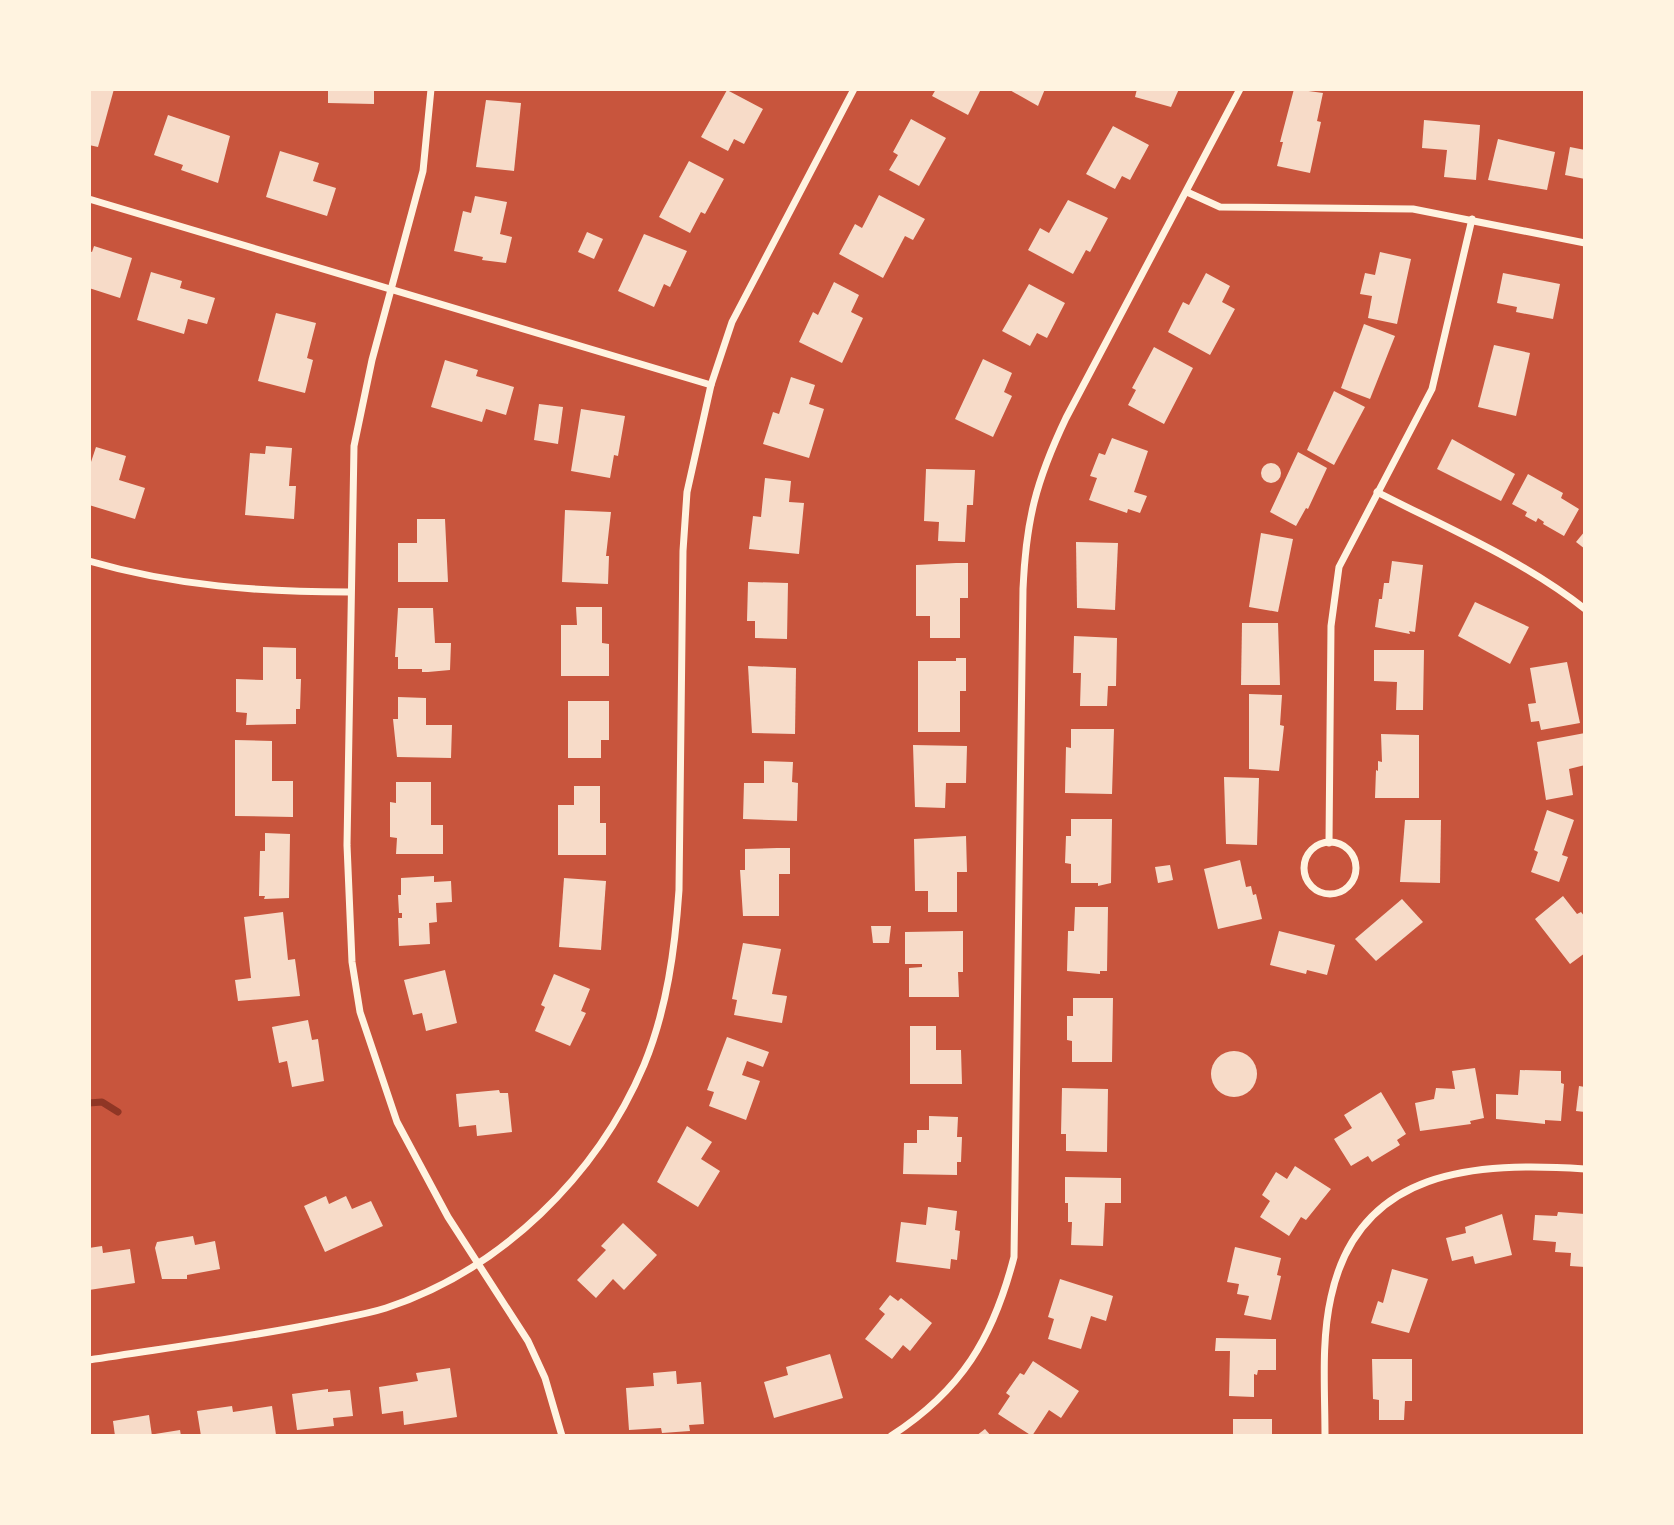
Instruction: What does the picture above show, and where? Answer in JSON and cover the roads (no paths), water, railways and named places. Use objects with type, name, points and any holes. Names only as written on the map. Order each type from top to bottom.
[{"type":"street","points":[[431,89],[423,171],[372,360],[354,446],[349,592],[348,910],[360,1012],[397,1122],[422,1173],[528,1341],[545,1378],[562,1436]]},
{"type":"street","points":[[89,1360],[287,1329],[386,1308],[480,1263],[536,1219],[596,1150],[644,1066],[663,1005],[676,935],[687,492],[711,385],[732,322],[854,89]]},
{"type":"street","points":[[891,1436],[937,1404],[964,1373],[986,1338],[1003,1299],[1014,1257],[1023,589],[1031,506],[1044,466],[1066,418],[1240,89]]},
{"type":"street","points":[[1187,192],[1220,207],[1413,209],[1585,243]]},
{"type":"street","points":[[89,199],[711,385]]},
{"type":"street","points":[[1329,843],[1333,597],[1339,567],[1432,389],[1472,219]]},
{"type":"street","points":[[1377,492],[1513,563],[1560,590],[1585,609]]},
{"type":"street","points":[[89,561],[176,581],[232,589],[349,592]]},
{"type":"street","points":[[1329,843],[1344,847],[1350,852],[1356,868],[1352,884],[1345,890],[1330,895],[1314,888],[1305,873],[1308,856],[1320,845],[1329,843]]},
{"type":"street","points":[[1325,1436],[1326,1333],[1330,1299],[1341,1264],[1369,1221],[1396,1198],[1421,1182],[1448,1173],[1483,1167],[1585,1170]]},
{"type":"waterway","points":[[89,1103],[102,1102],[118,1112]]}]
